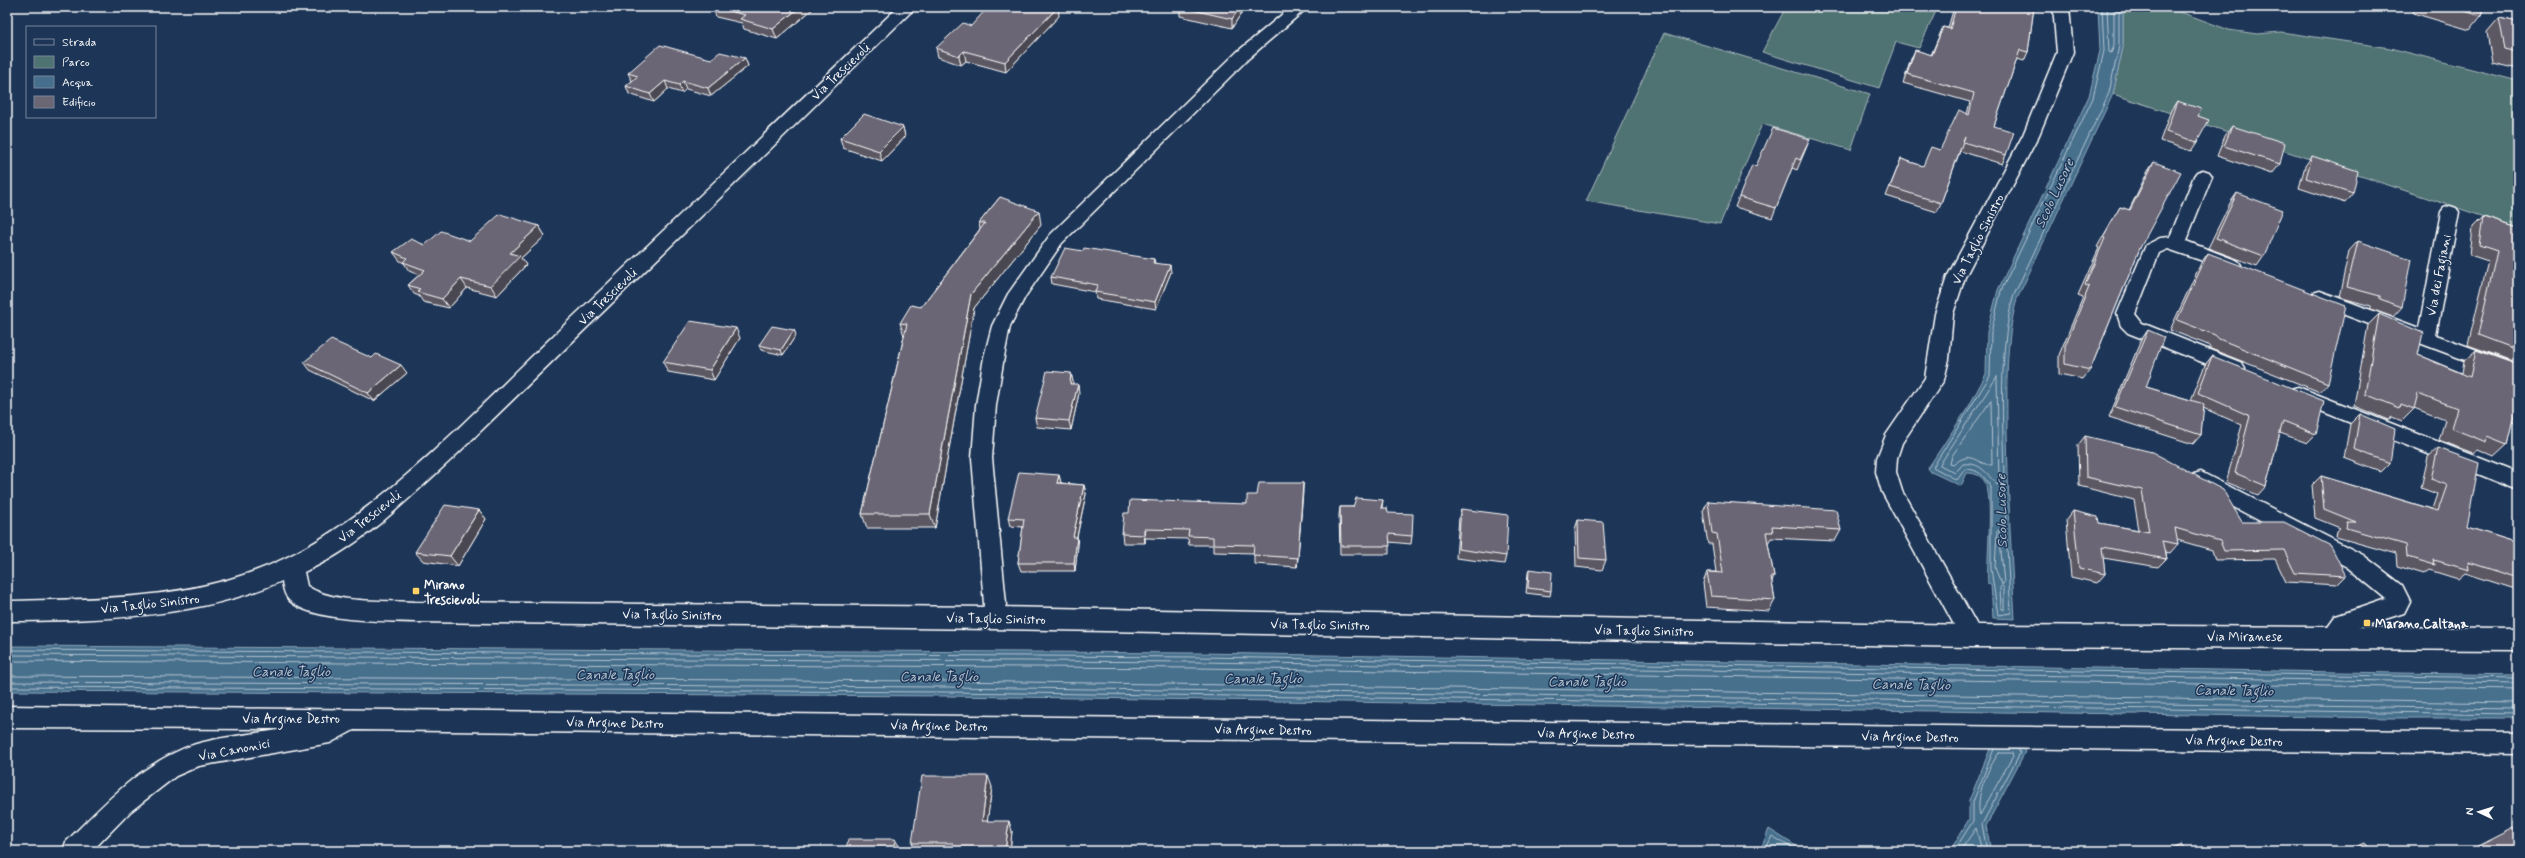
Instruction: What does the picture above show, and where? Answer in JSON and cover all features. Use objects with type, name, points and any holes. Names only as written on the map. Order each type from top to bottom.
[{"type":"main road","name":"Via Trescievoli","points":[[291,566],[337,542],[388,502],[445,452],[908,7]]},
{"type":"main road","name":"Via Taglio Sinistro","points":[[7,611],[99,609],[161,605],[207,597],[291,566],[297,591],[304,598],[333,606],[415,612],[993,618],[1972,636]]},
{"type":"main road","name":"Via Miranese","points":[[1972,636],[2518,638]]},
{"type":"street","points":[[993,618],[995,604],[982,450],[986,405],[994,357],[1001,326],[1017,294],[1056,238],[1181,114],[1262,38],[1300,7]]},
{"type":"street","name":"Via Taglio Sinistro","points":[[1972,636],[1892,492],[1886,472],[1887,458],[1893,441],[1934,380],[1939,359],[1944,314],[1956,277],[2031,135],[2065,52],[2062,7]]},
{"type":"street","points":[[2176,244],[2204,176]]},
{"type":"street","name":"Via dei Fagiani","points":[[2426,338],[2450,212]]},
{"type":"street","points":[[2249,272],[2176,244],[2166,242],[2152,249],[2126,314],[2128,321],[2136,328],[2253,375]]},
{"type":"street","points":[[2301,291],[2518,373]]},
{"type":"street","points":[[2283,387],[2518,482]]},
{"type":"street","points":[[2181,470],[2355,561],[2394,592],[2399,601],[2396,606],[2344,623],[2339,627],[2343,637]]},
{"type":"street","name":"Via Argine Destro","points":[[7,717],[351,719],[2518,743]]},
{"type":"street","name":"Via Canonici","points":[[76,851],[122,803],[168,768],[197,755],[330,732],[351,719]]},
{"type":"green space","points":[[1778,7],[1938,7],[1919,48],[1896,42],[1879,88],[1762,52],[1785,9]]},
{"type":"green space","points":[[2123,7],[2154,7],[2178,11],[2229,30],[2257,34],[2281,32],[2390,48],[2518,81],[2518,228],[2113,94],[2123,47]]},
{"type":"green space","points":[[1664,33],[1870,94],[1851,150],[1762,124],[1720,224],[1586,201]]},
{"type":"water","name":"Scolo Lusore","points":[[2098,7],[2123,7],[2123,47],[2113,94],[2017,299],[2010,332],[2007,381],[2007,431],[2015,619],[1993,618],[1991,584],[1988,584],[1989,502],[1988,490],[1985,482],[1977,475],[1967,473],[1961,486],[1929,471],[1928,468],[1969,406],[1986,374],[1987,332],[1998,290],[2089,96],[2100,51]]},
{"type":"water","name":"Canale Taglio","points":[[7,646],[1199,653],[2518,675],[2518,718],[2392,718],[948,696],[7,691]]},
{"type":"water","points":[[1992,744],[2020,744],[2025,752],[1986,826],[1991,851],[1950,851],[1969,819],[1969,801]]},
{"type":"water","points":[[1769,829],[1804,851],[1760,851]]},
{"type":"building","points":[[714,7],[800,7],[773,29],[740,19],[745,15]]},
{"type":"building","points":[[988,7],[1058,7],[1005,62],[964,51],[959,56],[936,48],[963,23],[971,26]]},
{"type":"building","points":[[1180,7],[1240,7],[1232,19]]},
{"type":"building","points":[[1956,7],[2034,7],[2028,52],[2020,50],[1994,126],[2014,132],[2006,155],[1963,142],[1965,136],[1941,203],[1890,187],[1901,159],[1923,166],[1931,147],[1940,150],[1959,110],[1969,115],[1974,93],[1907,74],[1915,50],[1932,55],[1943,27],[1950,29]]},
{"type":"building","points":[[2451,7],[2483,7],[2481,16]]},
{"type":"building","points":[[2499,18],[2518,22],[2518,52],[2505,49]]},
{"type":"building","points":[[660,45],[711,59],[720,52],[745,58],[708,88],[683,81],[679,85],[665,81],[650,94],[626,86],[638,76],[628,73]]},
{"type":"building","points":[[2177,101],[2201,109],[2198,116],[2209,120],[2197,142],[2166,132]]},
{"type":"building","points":[[864,114],[903,127],[879,151],[840,138]]},
{"type":"building","points":[[2232,126],[2285,143],[2280,164],[2224,146]]},
{"type":"building","points":[[1773,128],[1810,139],[1800,160],[1796,158],[1776,208],[1739,197],[1752,165],[1756,166]]},
{"type":"building","points":[[2312,156],[2358,171],[2353,193],[2306,178]]},
{"type":"building","points":[[2154,162],[2181,172],[2140,248],[2090,370],[2065,364],[2065,346],[2089,287],[2085,285],[2105,238],[2103,237],[2120,207],[2130,210]]},
{"type":"building","points":[[2237,193],[2283,210],[2264,256],[2216,238]]},
{"type":"building","points":[[1000,197],[1039,211],[971,294],[930,514],[862,514],[907,324],[900,323],[911,305],[921,307],[985,223],[979,223]]},
{"type":"building","points":[[500,214],[539,226],[510,253],[520,256],[491,286],[461,279],[442,299],[417,292],[420,289],[408,285],[425,270],[403,262],[407,258],[393,252],[411,239],[425,245],[441,231],[470,241]]},
{"type":"building","points":[[2483,217],[2518,228],[2518,350],[2478,335],[2497,251],[2479,245]]},
{"type":"building","points":[[2358,241],[2411,259],[2402,307],[2380,299],[2380,296],[2347,287]]},
{"type":"building","points":[[1065,248],[1083,251],[1084,248],[1154,259],[1153,263],[1170,265],[1155,302],[1095,292],[1098,285],[1051,277]]},
{"type":"building","points":[[2208,253],[2346,306],[2328,383],[2219,339],[2215,335],[2177,320]]},
{"type":"building","points":[[2379,314],[2423,333],[2418,355],[2470,377],[2476,350],[2518,365],[2518,407],[2516,406],[2507,444],[2487,436],[2486,442],[2451,428],[2457,408],[2418,393],[2414,409],[2401,404],[2400,408],[2365,394]]},
{"type":"building","points":[[690,321],[736,328],[710,370],[663,362]]},
{"type":"building","points":[[772,326],[794,330],[781,350],[759,345]]},
{"type":"building","points":[[2148,330],[2164,337],[2146,387],[2204,404],[2201,435],[2115,407]]},
{"type":"building","points":[[331,340],[372,358],[376,354],[401,365],[368,393],[304,362]]},
{"type":"building","points":[[2212,356],[2324,401],[2316,434],[2283,421],[2266,486],[2235,473],[2250,416],[2198,393]]},
{"type":"building","points":[[1047,371],[1071,373],[1070,384],[1078,384],[1069,421],[1035,418]]},
{"type":"building","points":[[2360,414],[2395,429],[2390,463],[2354,449]]},
{"type":"building","points":[[2085,436],[2152,452],[2223,490],[2242,522],[2284,522],[2331,546],[2346,576],[2295,573],[2284,550],[2224,551],[2220,541],[2175,528],[2178,544],[2162,541],[2166,559],[2102,547],[2105,574],[2079,568],[2073,511],[2098,517],[2099,523],[2149,532],[2142,490],[2086,477]]},
{"type":"building","points":[[2438,448],[2479,463],[2467,527],[2518,543],[2518,578],[2468,562],[2469,570],[2434,560],[2435,565],[2407,557],[2406,545],[2346,528],[2347,522],[2356,522],[2324,509],[2321,476],[2438,511],[2447,485],[2431,479]]},
{"type":"building","points":[[1019,472],[1059,475],[1057,483],[1084,485],[1073,537],[1077,537],[1074,563],[1018,563],[1024,519],[1008,518]]},
{"type":"building","points":[[1259,483],[1303,483],[1298,558],[1253,555],[1254,545],[1213,544],[1213,537],[1188,536],[1189,530],[1144,529],[1144,535],[1122,534],[1124,513],[1129,513],[1130,500],[1247,504],[1247,495],[1257,495]]},
{"type":"building","points":[[1356,498],[1383,500],[1381,508],[1387,508],[1388,513],[1413,514],[1412,536],[1389,534],[1390,546],[1341,546],[1340,507],[1353,507]]},
{"type":"building","points":[[1708,501],[1836,510],[1841,530],[1772,526],[1773,532],[1766,532],[1774,577],[1771,577],[1775,600],[1711,596],[1707,572],[1723,573],[1717,534],[1712,533]]},
{"type":"building","points":[[445,505],[479,510],[450,556],[415,552]]},
{"type":"building","points":[[1461,509],[1508,515],[1506,556],[1458,549]]},
{"type":"building","points":[[1578,520],[1603,522],[1606,560],[1579,558]]},
{"type":"building","points":[[1529,569],[1552,572],[1551,591],[1528,588]]},
{"type":"building","points":[[922,776],[988,776],[982,821],[1009,821],[1005,851],[952,851],[953,843],[912,843]]},
{"type":"building","points":[[2513,828],[2518,833],[2518,851],[2468,851]]},
{"type":"building","points":[[848,839],[895,839],[893,851],[846,851]]},
{"type":"building","points":[[2364,843],[2371,851],[2346,851]]},
{"type":"building","points":[[2182,844],[2188,851],[2165,851]]},
{"type":"place","name":"Mirano Trescievoli","points":[[416,591]]},
{"type":"place","name":"Marano Caltana","points":[[2367,623]]}]
